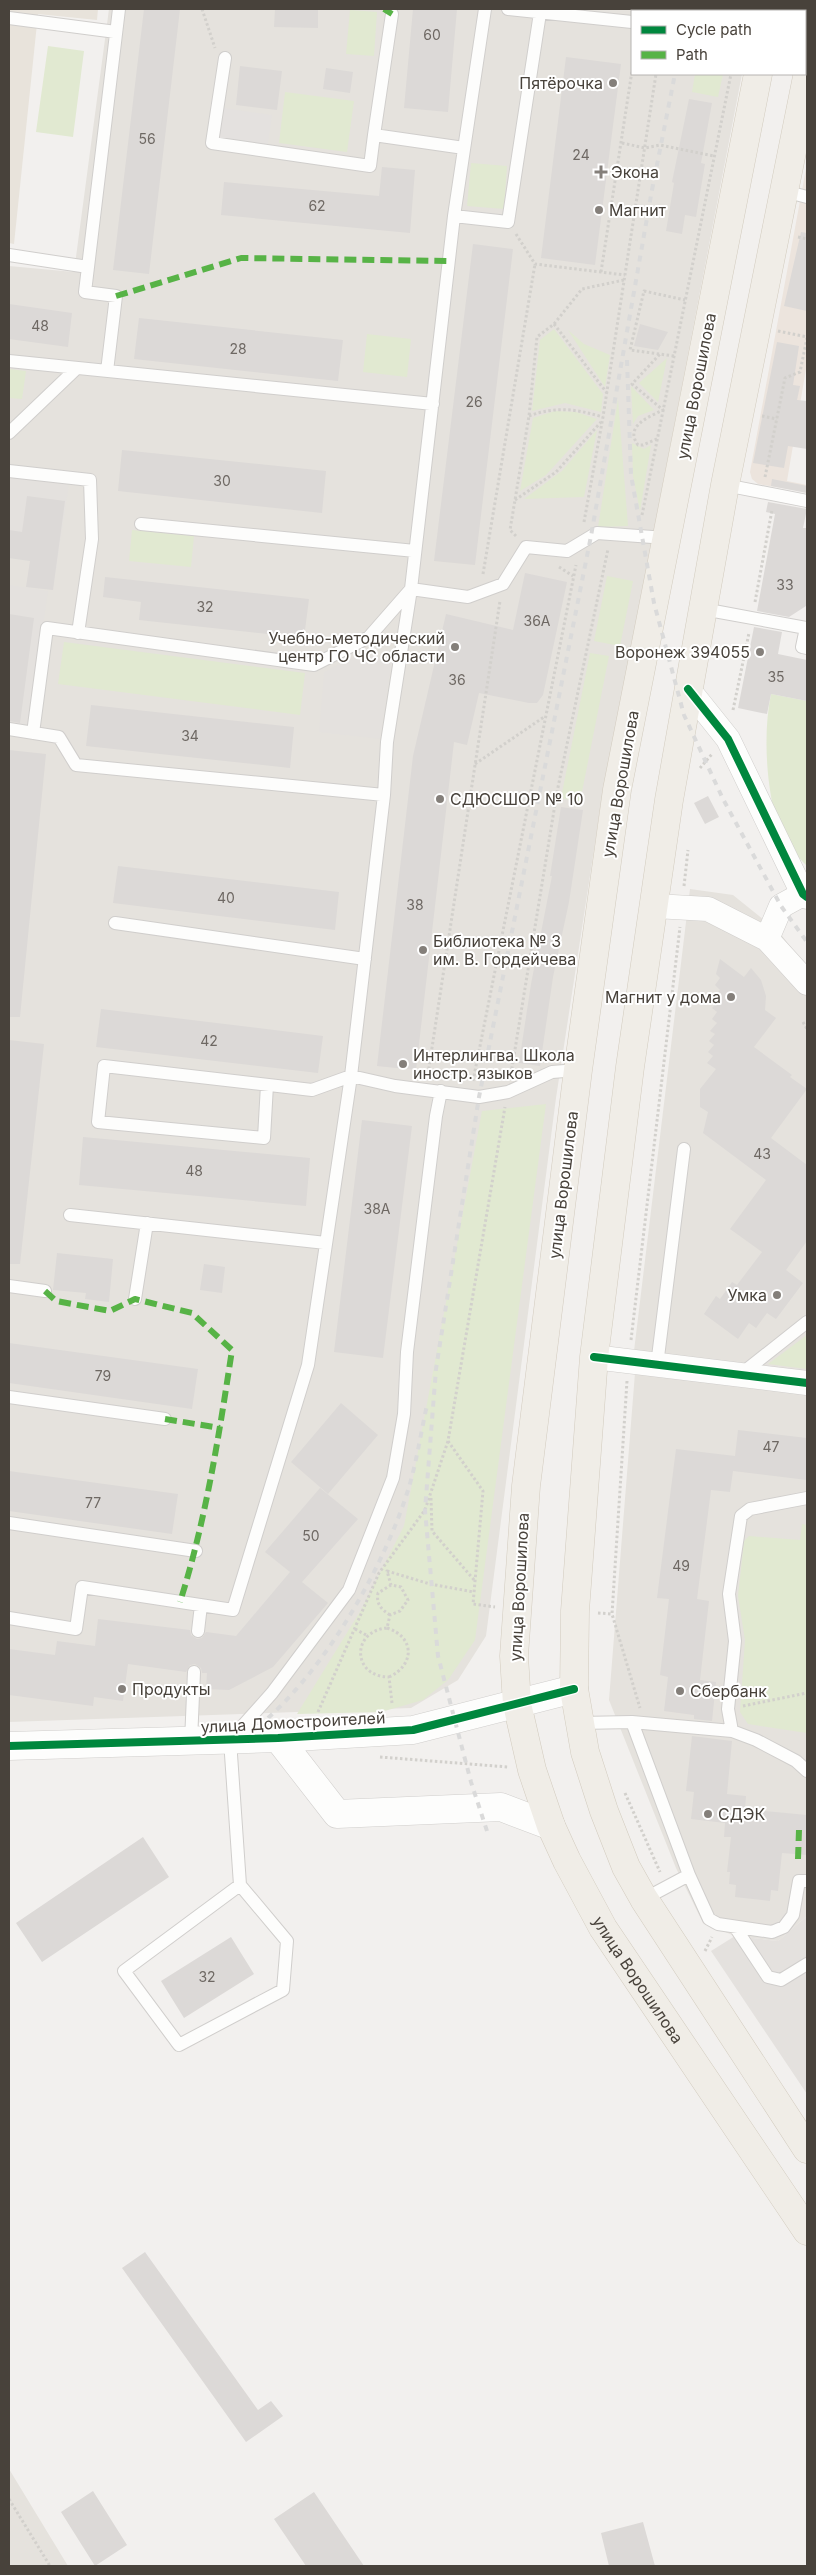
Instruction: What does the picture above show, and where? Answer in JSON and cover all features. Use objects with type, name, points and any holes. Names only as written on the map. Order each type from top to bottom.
[{"type":"main road","name":"улица Ворошилова","points":[[758,75],[617,790],[578,1070],[526,1486],[514,1628],[514,1656],[517,1704],[532,1770],[551,1826],[567,1861],[603,1928],[807,2231]]},
{"type":"main road","points":[[806,93],[795,194],[725,485],[688,689],[669,800],[629,1075],[594,1357],[575,1602],[574,1689],[585,1752],[604,1810],[626,1867],[644,1899],[807,2149]]},
{"type":"street","points":[[688,689],[728,739],[805,896],[781,906],[767,939]]},
{"type":"street","points":[[655,906],[708,909],[767,939],[807,983]]},
{"type":"street","points":[[594,1357],[807,1384]]},
{"type":"street","name":"улица Домостроителей","points":[[9,1746],[230,1740],[413,1730],[574,1689]]},
{"type":"street","name":"улица Домостроителей","points":[[278,1738],[337,1814],[501,1807],[551,1826]]},
{"type":"lane","points":[[107,371],[116,296],[84,292],[119,9]]},
{"type":"lane","points":[[9,1618],[76,1629],[82,1587],[234,1610],[308,1365],[351,1076],[384,795],[387,742],[411,589],[454,216],[485,9]]},
{"type":"lane","points":[[508,9],[631,22]]},
{"type":"lane","points":[[454,216],[508,222],[540,13]]},
{"type":"lane","points":[[225,58],[212,143],[370,166],[392,14]]},
{"type":"lane","points":[[9,18],[116,32]]},
{"type":"lane","points":[[374,135],[464,148]]},
{"type":"lane","points":[[9,255],[88,267]]},
{"type":"lane","points":[[9,361],[433,404]]},
{"type":"lane","points":[[9,433],[77,368]]},
{"type":"lane","points":[[9,471],[90,480],[92,539],[78,633]]},
{"type":"lane","points":[[725,485],[807,501]]},
{"type":"lane","points":[[141,524],[415,551]]},
{"type":"lane","points":[[411,589],[468,597],[502,584],[526,546],[567,551],[596,533],[666,538]]},
{"type":"lane","points":[[33,733],[47,628],[314,665],[369,637],[411,589]]},
{"type":"lane","points":[[703,610],[806,628],[802,647],[807,648]]},
{"type":"lane","points":[[9,729],[59,737],[76,765],[384,795]]},
{"type":"lane","points":[[115,923],[365,959]]},
{"type":"lane","points":[[267,1085],[264,1138],[98,1122],[104,1066],[312,1090],[351,1076],[395,1086],[479,1097],[508,1092],[552,1072],[578,1070]]},
{"type":"lane","points":[[240,1885],[124,1970],[179,2046],[283,1990],[286,1941],[240,1885],[230,1740],[272,1693],[349,1590],[393,1478],[404,1414],[407,1352],[434,1126],[441,1091]]},
{"type":"lane","points":[[657,1366],[684,1149]]},
{"type":"lane","points":[[70,1215],[326,1243]]},
{"type":"lane","points":[[136,1299],[147,1223]]},
{"type":"lane","points":[[9,1286],[45,1291]]},
{"type":"lane","points":[[738,1376],[807,1322]]},
{"type":"lane","points":[[9,1397],[165,1418]]},
{"type":"lane","points":[[732,1731],[728,1709],[735,1641],[729,1594],[741,1516],[750,1509],[807,1498]]},
{"type":"lane","points":[[9,1523],[196,1551]]},
{"type":"lane","points":[[198,1631],[201,1605]]},
{"type":"lane","points":[[191,1741],[194,1672]]},
{"type":"lane","points":[[638,1722],[689,1875],[709,1918],[718,1924],[772,1932],[784,1927],[793,1915],[799,1881],[807,1881]]},
{"type":"lane","points":[[580,1723],[638,1722],[732,1731],[756,1740],[796,1761],[807,1771]]},
{"type":"lane","points":[[644,1899],[689,1875]]},
{"type":"lane","points":[[735,1926],[768,1977],[781,1980],[807,1964]]},
{"type":"path","points":[[202,9],[222,72]]},
{"type":"path","points":[[601,272],[631,75]]},
{"type":"path","points":[[470,1095],[580,543],[603,417],[656,75]]},
{"type":"path","points":[[642,515],[731,75]]},
{"type":"path","points":[[622,143],[645,148],[660,145],[714,156]]},
{"type":"path","points":[[480,592],[535,264],[508,222]]},
{"type":"path","points":[[795,237],[807,239]]},
{"type":"path","points":[[535,264],[625,276]]},
{"type":"path","points":[[510,530],[529,416],[537,337],[554,324],[582,289],[624,280]]},
{"type":"path","points":[[674,356],[630,350],[644,291],[685,300]]},
{"type":"path","points":[[554,324],[607,393]]},
{"type":"path","points":[[694,776],[705,760],[728,739],[775,496],[764,486],[776,419],[785,378],[800,372],[807,337],[777,331]]},
{"type":"path","points":[[660,354],[632,384],[663,410]]},
{"type":"path","points":[[529,416],[558,408],[580,410],[603,417]]},
{"type":"path","points":[[657,438],[644,445],[638,445],[633,433],[637,424],[663,410]]},
{"type":"path","points":[[759,425],[760,416],[776,419]]},
{"type":"path","points":[[515,500],[556,472],[602,421]]},
{"type":"path","points":[[426,1090],[502,584]]},
{"type":"path","points":[[475,764],[545,716]]},
{"type":"path","points":[[638,1722],[612,1614],[628,1362],[682,908],[688,842]]},
{"type":"path","points":[[803,1022],[807,1029]]},
{"type":"path","points":[[430,1493],[432,1530],[475,1581]]},
{"type":"path","points":[[391,1585],[387,1571],[430,1584],[474,1592]]},
{"type":"path","points":[[391,1585],[401,1588],[408,1600],[400,1610],[390,1615],[379,1606],[377,1600],[378,1593],[391,1585]]},
{"type":"path","points":[[388,1628],[390,1615]]},
{"type":"path","points":[[388,1628],[398,1632],[408,1643],[405,1665],[389,1677],[376,1676],[362,1663],[361,1649],[368,1636],[380,1629],[388,1628]]},
{"type":"path","points":[[355,1629],[368,1636]]},
{"type":"path","points":[[389,1677],[392,1703]]},
{"type":"path","points":[[728,1709],[807,1693]]},
{"type":"path","points":[[9,2499],[50,2566]]},
{"type":"shaded area","points":[[9,9],[98,9],[97,20],[38,14],[14,244],[9,243]]},
{"type":"shaded area","points":[[109,9],[748,10],[631,10],[631,75],[742,75],[600,810],[556,1098],[486,1636],[458,1680],[411,1708],[9,1722],[9,266],[74,272]]},
{"type":"shaded area","points":[[217,107],[272,115],[267,151],[212,143]]},
{"type":"shaded area","points":[[807,163],[807,363],[787,481],[807,485],[807,492],[758,484],[752,479],[750,472]]},
{"type":"shaded area","points":[[9,476],[69,484],[53,590],[26,587],[30,561],[9,558]]},
{"type":"shaded area","points":[[9,585],[48,591],[28,726],[9,724]]},
{"type":"shaded area","points":[[361,653],[392,660],[380,739],[319,732],[324,672]]},
{"type":"shaded area","points":[[690,889],[733,895],[780,933],[807,969],[807,1373],[634,1351]]},
{"type":"shaded area","points":[[635,1373],[807,1391],[807,1916],[778,1941],[735,1936],[703,1923],[676,1868],[609,1700]]},
{"type":"shaded area","points":[[807,1916],[807,2094],[711,1951],[735,1936],[778,1941]]},
{"type":"shaded area","points":[[9,2469],[68,2566],[9,2566]]},
{"type":"green space","points":[[350,10],[377,12],[374,56],[346,54]]},
{"type":"green space","points":[[48,46],[84,51],[73,137],[36,132]]},
{"type":"green space","points":[[695,75],[723,75],[718,97],[692,92]]},
{"type":"green space","points":[[285,92],[354,101],[347,152],[279,143]]},
{"type":"green space","points":[[471,163],[507,166],[504,209],[467,206]]},
{"type":"green space","points":[[554,329],[603,394],[601,412],[565,403],[532,411],[540,340]]},
{"type":"green space","points":[[568,330],[584,344],[610,355],[605,387]]},
{"type":"green space","points":[[367,334],[411,339],[407,377],[363,372]]},
{"type":"green space","points":[[667,358],[658,402],[639,383]]},
{"type":"green space","points":[[9,369],[26,371],[22,399],[9,398]]},
{"type":"green space","points":[[631,386],[654,410],[638,416],[633,424]]},
{"type":"green space","points":[[618,399],[628,526],[598,527]]},
{"type":"green space","points":[[555,411],[576,412],[597,419],[546,475],[520,491],[533,418]]},
{"type":"green space","points":[[597,430],[584,497],[524,499],[562,471]]},
{"type":"green space","points":[[632,443],[644,449],[651,445],[640,511],[633,476]]},
{"type":"green space","points":[[132,530],[194,536],[191,567],[129,561]]},
{"type":"green space","points":[[607,576],[633,581],[620,646],[594,641]]},
{"type":"green space","points":[[64,642],[305,673],[300,715],[58,684]]},
{"type":"green space","points":[[590,653],[609,656],[580,802],[561,798]]},
{"type":"green space","points":[[771,694],[807,701],[807,866],[782,835],[773,808],[766,742]]},
{"type":"green space","points":[[546,1104],[475,1640],[448,1680],[423,1700],[381,1712],[297,1714],[361,1610],[404,1526],[482,1111]]},
{"type":"green space","points":[[807,1335],[807,1369],[768,1364]]},
{"type":"green space","points":[[802,1524],[807,1525],[807,1733],[748,1724],[740,1712],[745,1640],[738,1596],[744,1541],[749,1536],[800,1540]]},
{"type":"building","points":[[144,9],[180,9],[149,274],[113,270]]},
{"type":"building","points":[[275,9],[318,9],[318,28],[274,27]]},
{"type":"building","points":[[413,9],[457,9],[448,112],[404,108]]},
{"type":"building","points":[[566,57],[621,64],[595,265],[541,258]]},
{"type":"building","points":[[240,66],[282,71],[277,110],[236,105]]},
{"type":"building","points":[[326,68],[353,72],[350,93],[323,89]]},
{"type":"building","points":[[689,99],[712,103],[701,163],[705,164],[696,217],[685,215],[682,234],[666,231],[674,183],[672,182]]},
{"type":"building","points":[[382,167],[415,170],[410,233],[221,215],[224,182],[379,196]]},
{"type":"building","points":[[801,232],[807,233],[807,311],[784,306]]},
{"type":"building","points":[[473,244],[513,249],[475,565],[434,561]]},
{"type":"building","points":[[9,304],[72,313],[68,347],[9,339]]},
{"type":"building","points":[[139,318],[343,340],[338,381],[134,359]]},
{"type":"building","points":[[640,324],[668,332],[658,350],[634,346]]},
{"type":"building","points":[[777,342],[799,346],[793,385],[800,386],[797,400],[807,401],[807,449],[788,446],[784,468],[753,463]]},
{"type":"building","points":[[122,450],[326,471],[322,513],[118,491]]},
{"type":"building","points":[[772,479],[807,486],[807,493],[771,486]]},
{"type":"building","points":[[27,496],[65,501],[53,590],[26,587],[30,561],[9,558],[9,530],[22,532]]},
{"type":"building","points":[[768,502],[807,509],[803,528],[807,528],[807,601],[806,606],[789,617],[757,611],[775,514],[766,512]]},
{"type":"building","points":[[525,573],[567,582],[543,695],[537,703],[529,703],[479,693],[467,745],[454,742],[416,1070],[377,1066],[413,756],[446,614],[513,630]]},
{"type":"building","points":[[105,577],[309,599],[304,638],[139,620],[141,602],[103,597]]},
{"type":"building","points":[[9,614],[34,618],[20,723],[9,721]]},
{"type":"building","points":[[754,627],[782,632],[778,654],[807,660],[807,701],[771,694],[767,714],[738,708]]},
{"type":"building","points":[[91,705],[294,727],[290,768],[86,746]]},
{"type":"building","points":[[9,750],[46,754],[20,1017],[9,1017]]},
{"type":"building","points":[[708,796],[719,817],[705,824],[694,803]]},
{"type":"building","points":[[561,807],[583,810],[569,902],[553,977],[540,1066],[519,1063],[531,984],[552,876],[550,876]]},
{"type":"building","points":[[118,866],[339,892],[335,930],[113,903]]},
{"type":"building","points":[[720,959],[744,977],[751,968],[761,980],[766,996],[765,1010],[776,1018],[754,1047],[792,1075],[790,1077],[807,1089],[771,1138],[807,1165],[807,1241],[786,1270],[803,1283],[776,1319],[767,1313],[756,1328],[749,1323],[738,1339],[704,1314],[716,1296],[720,1299],[732,1282],[737,1285],[762,1252],[730,1229],[766,1180],[703,1133],[708,1112],[700,1107],[700,1089],[716,1069],[707,1063],[713,1056],[708,1052],[714,1045],[709,1041],[715,1034],[710,1031],[717,1023],[712,1019],[717,1012],[712,1008],[719,1000],[715,996],[720,990],[715,985],[720,978],[716,974]]},
{"type":"building","points":[[101,1009],[323,1036],[318,1073],[96,1047]]},
{"type":"building","points":[[9,1040],[44,1044],[20,1264],[9,1264]]},
{"type":"building","points":[[362,1120],[412,1126],[383,1358],[334,1352]]},
{"type":"building","points":[[83,1137],[310,1158],[306,1206],[79,1185]]},
{"type":"building","points":[[57,1253],[113,1259],[109,1302],[85,1299],[86,1293],[53,1290]]},
{"type":"building","points":[[204,1264],[225,1267],[222,1293],[200,1290]]},
{"type":"building","points":[[9,1343],[198,1369],[192,1409],[9,1383]]},
{"type":"building","points":[[341,1403],[378,1435],[328,1494],[291,1462]]},
{"type":"building","points":[[738,1430],[807,1438],[807,1480],[733,1471],[730,1492],[711,1490],[697,1599],[709,1601],[700,1680],[716,1682],[712,1721],[694,1719],[694,1715],[664,1711],[668,1677],[660,1675],[669,1599],[657,1598],[676,1449],[735,1456]]},
{"type":"building","points":[[9,1471],[178,1494],[172,1534],[9,1511]]},
{"type":"building","points":[[320,1488],[358,1519],[302,1582],[328,1603],[273,1667],[229,1690],[206,1689],[207,1673],[202,1673],[201,1668],[195,1664],[190,1665],[186,1672],[128,1664],[123,1701],[94,1697],[93,1706],[9,1695],[9,1649],[55,1655],[57,1641],[95,1646],[98,1619],[190,1630],[191,1635],[197,1639],[202,1638],[206,1632],[236,1636],[290,1572],[265,1552]]},
{"type":"building","points":[[692,1736],[732,1741],[727,1794],[746,1796],[745,1809],[807,1815],[807,1855],[782,1853],[778,1891],[771,1890],[770,1901],[735,1897],[736,1885],[729,1884],[730,1872],[727,1872],[731,1837],[724,1837],[725,1823],[691,1819],[694,1792],[686,1791]]},
{"type":"building","points":[[143,1837],[169,1877],[42,1962],[16,1923]]},
{"type":"building","points":[[231,1937],[254,1974],[184,2018],[161,1981]]},
{"type":"building","points":[[145,2252],[258,2410],[271,2401],[283,2416],[246,2442],[122,2268]]},
{"type":"building","points":[[93,2491],[127,2545],[95,2566],[61,2512]]},
{"type":"building","points":[[314,2492],[364,2566],[306,2566],[274,2519]]},
{"type":"building","points":[[643,2522],[655,2566],[609,2566],[601,2533]]},
{"type":"railway","points":[[652,190],[675,75]]},
{"type":"railway","points":[[487,1831],[471,1782],[438,1656],[425,1510],[436,1369],[479,1097],[591,536],[653,184]]},
{"type":"railway","points":[[627,360],[631,475],[654,603],[684,715],[723,799],[781,906],[807,942]]},
{"type":"railway","points":[[268,1718],[312,1670],[333,1641],[370,1580],[399,1517],[409,1487],[427,1405]]},
{"type":"marked path","points":[[384,9],[392,14]]},
{"type":"marked path","points":[[116,296],[241,258],[449,261]]},
{"type":"marked path","points":[[45,1291],[56,1301],[110,1311],[135,1299],[192,1313],[232,1350],[217,1445],[204,1509],[180,1602]]},
{"type":"marked path","points":[[165,1419],[220,1428]]},
{"type":"marked path","points":[[798,1859],[799,1830]]},
{"type":"cycle path","points":[[688,689],[728,739],[803,894],[807,897]]},
{"type":"cycle path","points":[[594,1357],[807,1383]]},
{"type":"cycle path","points":[[9,1746],[278,1738],[413,1730],[574,1689]]},
{"type":"place","name":"Пятёрочка","points":[[613,83]]},
{"type":"place","name":"Экона","points":[[601,172]]},
{"type":"place","name":"Магнит","points":[[599,210]]},
{"type":"place","name":"Учебно-методический центр ГО ЧС области","points":[[455,647]]},
{"type":"place","name":"Воронеж 394055","points":[[760,652]]},
{"type":"place","name":"СДЮСШОР № 10","points":[[440,799]]},
{"type":"place","name":"Библиотека № 3 им. В. Гордейчева","points":[[423,950]]},
{"type":"place","name":"Магнит у дома","points":[[731,997]]},
{"type":"place","name":"Интерлингва. Школа иностр. языков","points":[[403,1064]]},
{"type":"place","name":"Умка","points":[[777,1295]]},
{"type":"place","name":"Продукты","points":[[122,1689]]},
{"type":"place","name":"Сбербанк","points":[[680,1691]]},
{"type":"place","name":"СДЭК","points":[[708,1814]]}]
